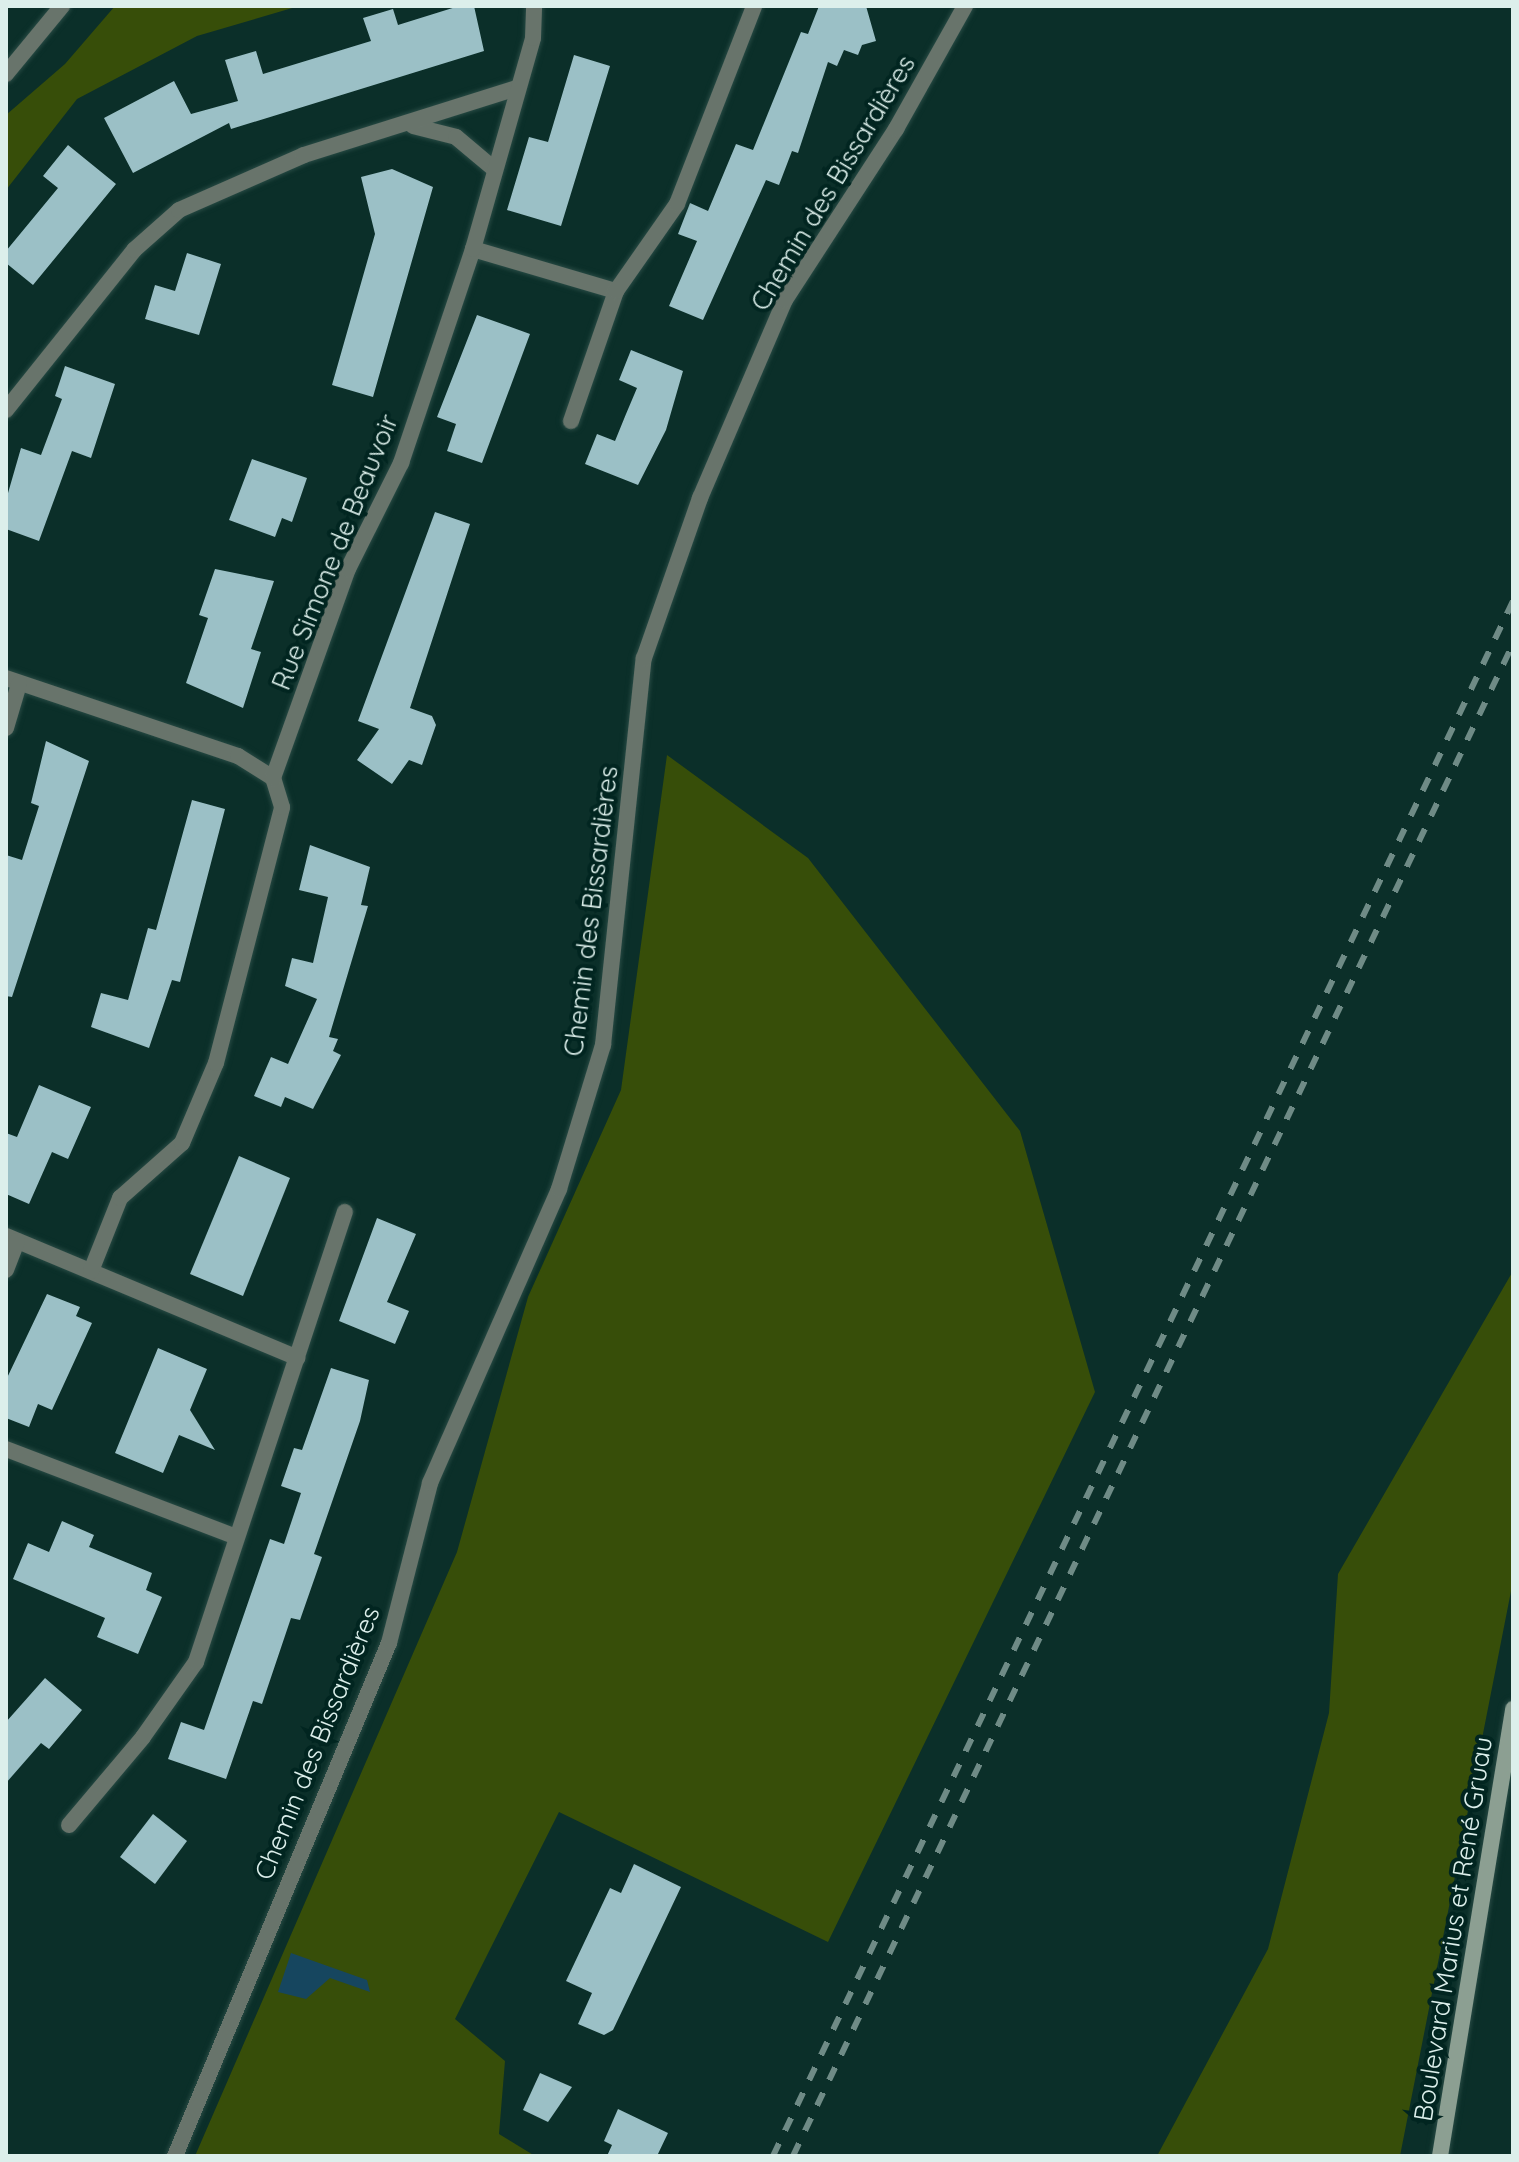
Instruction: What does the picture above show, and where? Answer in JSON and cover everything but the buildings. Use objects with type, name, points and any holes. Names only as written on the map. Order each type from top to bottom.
[{"type":"main road","name":"Boulevard Marius et René Gruau","points":[[1440,2156],[1513,1709]]},
{"type":"street","points":[[6,74],[62,6]]},
{"type":"street","name":"Rue Simone de Beauvoir","points":[[91,1271],[120,1198],[182,1143],[216,1063],[282,807],[273,778],[348,569],[401,463],[473,249],[493,168],[533,38],[534,6]]},
{"type":"street","points":[[571,421],[616,291],[677,204],[754,6]]},
{"type":"street","name":"Chemin des Bissardières","points":[[175,2156],[389,1643],[430,1483],[559,1189],[603,1045],[644,658],[700,498],[785,300],[896,129],[965,6]]},
{"type":"street","points":[[6,410],[134,250],[179,210],[304,155],[412,126],[516,88]]},
{"type":"street","points":[[412,126],[456,137],[493,168]]},
{"type":"street","points":[[473,249],[616,291]]},
{"type":"street","points":[[6,728],[12,681],[238,756],[273,778]]},
{"type":"street","points":[[69,1825],[196,1662],[345,1212]]},
{"type":"street","points":[[6,1270],[12,1239],[297,1358]]},
{"type":"street","points":[[6,1449],[236,1537]]},
{"type":"green space","points":[[115,6],[299,6],[197,36],[77,99],[6,190],[6,115],[65,64]]},
{"type":"green space","points":[[667,755],[808,858],[1020,1131],[1095,1392],[828,1942],[559,1812],[455,2019],[505,2061],[499,2134],[535,2156],[195,2156],[457,1552],[528,1297],[621,1090]]},
{"type":"green space","points":[[1513,1271],[1513,1581],[1400,2156],[1157,2156],[1268,1949],[1329,1713],[1338,1574]]},
{"type":"water","points":[[291,1953],[367,1980],[370,1992],[330,1978],[306,1999],[278,1992]]},
{"type":"railway","points":[[773,2156],[1513,601]]},
{"type":"railway","points":[[793,2156],[1513,644]]}]
